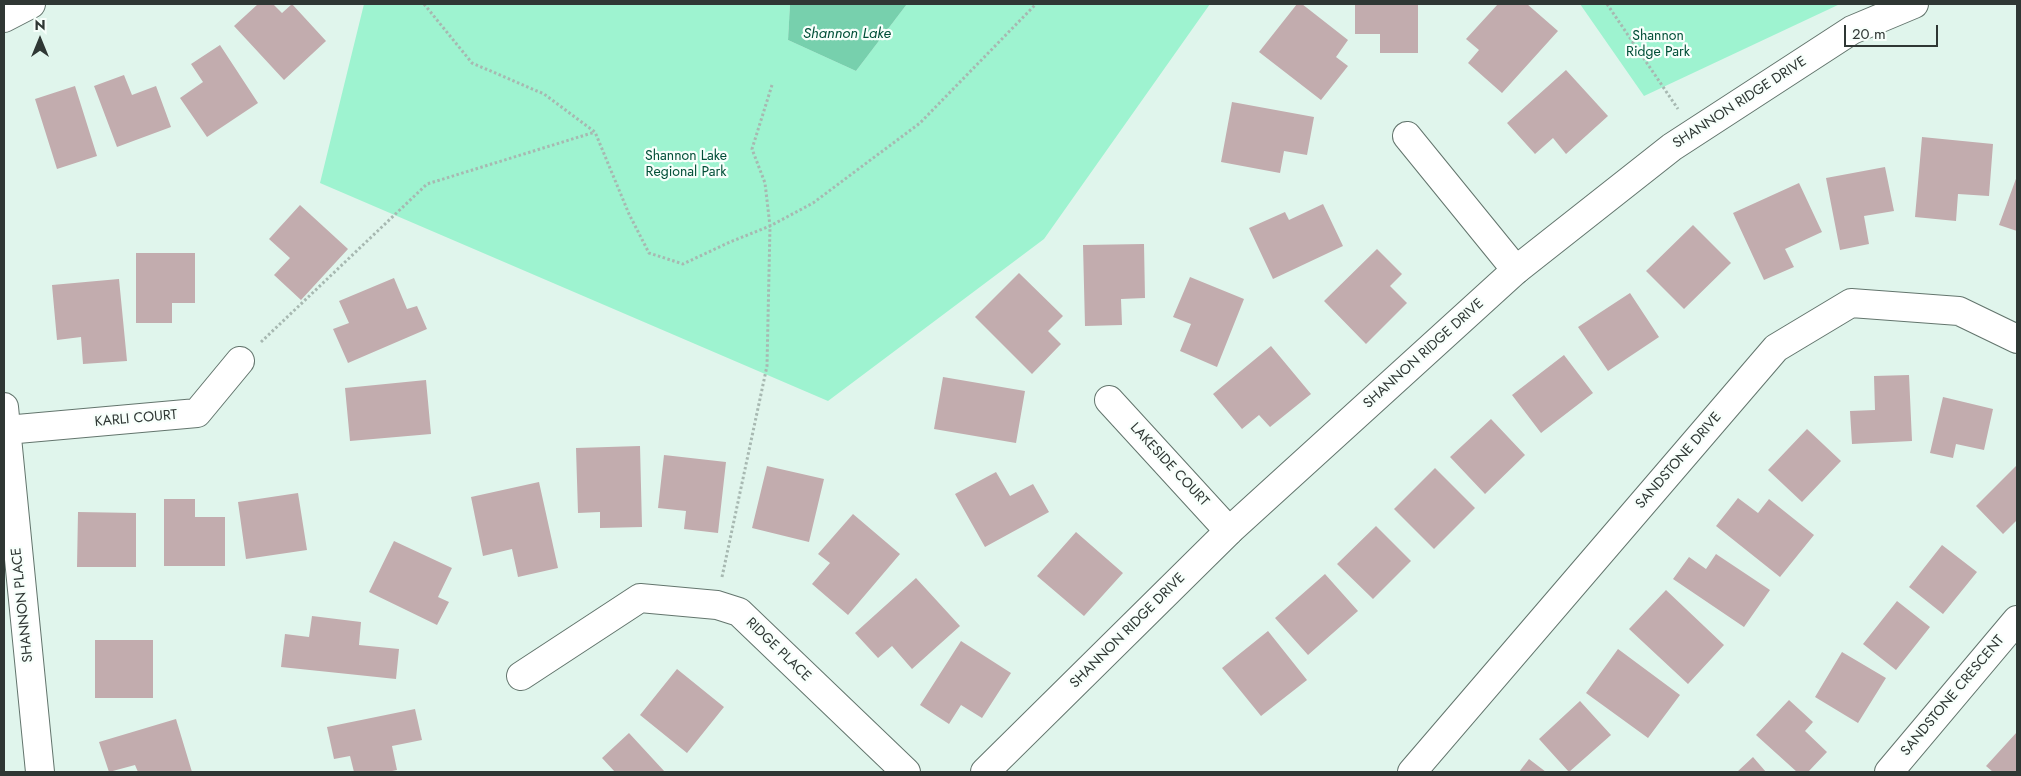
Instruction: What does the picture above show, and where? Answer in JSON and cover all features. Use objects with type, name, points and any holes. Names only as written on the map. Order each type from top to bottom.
[{"type":"street","points":[[4,18],[31,4]]},
{"type":"street","name":"SHANNON RIDGE DRIVE","points":[[985,772],[1229,531],[1516,270],[1672,147],[1852,30],[1914,4]]},
{"type":"street","points":[[1407,136],[1516,270]]},
{"type":"street","name":"SANDSTONE DRIVE","points":[[1412,772],[1776,348],[1851,303],[1959,311],[2017,339]]},
{"type":"street","name":"KARLI COURT","points":[[5,418],[197,414],[240,361]]},
{"type":"street","name":"LAKESIDE COURT","points":[[1109,400],[1229,531]]},
{"type":"street","name":"SHANNON PLACE","points":[[5,418],[40,772]]},
{"type":"street","name":"RIDGE PLACE","points":[[521,676],[640,598],[716,605],[739,612],[906,772]]},
{"type":"street","name":"SANDSTONE CRESCENT","points":[[1889,772],[2017,620]]},
{"type":"path","points":[[424,4],[472,63],[544,94],[595,132],[629,214],[649,253],[683,264],[770,226],[813,203],[920,123],[1036,4]]},
{"type":"path","points":[[1607,4],[1695,132]]},
{"type":"path","points":[[716,605],[767,366],[770,226],[765,183],[752,149],[772,85]]},
{"type":"path","points":[[240,361],[427,184],[595,132]]},
{"type":"green space","name":"Shannon Lake Regional Park","points":[[364,4],[790,4],[788,40],[856,71],[907,4],[1210,4],[1044,239],[828,401],[320,183]]},
{"type":"green space","name":"Shannon Ridge Park","points":[[1580,4],[1840,4],[1644,96]]},
{"type":"water","name":"Shannon Lake","points":[[790,4],[907,4],[856,71],[788,40]]},
{"type":"building","points":[[258,4],[273,4],[282,13],[292,4],[326,41],[284,80],[234,26]]},
{"type":"building","points":[[1297,4],[1302,4],[1348,40],[1336,57],[1348,66],[1321,100],[1259,52]]},
{"type":"building","points":[[1355,4],[1418,4],[1418,53],[1380,53],[1380,34],[1355,34]]},
{"type":"building","points":[[1498,4],[1527,4],[1558,31],[1502,93],[1468,63],[1479,50],[1466,39]]},
{"type":"building","points":[[220,45],[258,103],[207,137],[180,98],[203,82],[191,64]]},
{"type":"building","points":[[1566,70],[1608,116],[1566,154],[1553,138],[1535,154],[1507,123]]},
{"type":"building","points":[[124,75],[132,95],[156,86],[171,127],[117,147],[94,86]]},
{"type":"building","points":[[75,86],[97,156],[57,169],[35,99]]},
{"type":"building","points":[[1232,102],[1314,117],[1307,155],[1284,151],[1280,173],[1221,162]]},
{"type":"building","points":[[1922,137],[1993,144],[1989,196],[1958,194],[1956,221],[1915,217]]},
{"type":"building","points":[[1885,167],[1894,211],[1864,216],[1869,244],[1840,250],[1826,178]]},
{"type":"building","points":[[2017,176],[2017,231],[1999,225]]},
{"type":"building","points":[[1799,183],[1822,232],[1785,249],[1794,267],[1764,280],[1733,213]]},
{"type":"building","points":[[1323,204],[1343,246],[1273,279],[1249,228],[1285,212],[1289,220]]},
{"type":"building","points":[[300,205],[348,249],[301,300],[274,275],[290,258],[269,239]]},
{"type":"building","points":[[1693,225],[1731,263],[1684,309],[1646,271]]},
{"type":"building","points":[[1144,244],[1145,298],[1121,299],[1122,325],[1085,326],[1083,245]]},
{"type":"building","points":[[1377,249],[1402,274],[1390,286],[1407,303],[1366,344],[1324,301]]},
{"type":"building","points":[[136,253],[195,253],[195,303],[172,303],[172,323],[136,323]]},
{"type":"building","points":[[1019,273],[1063,316],[1048,331],[1061,344],[1032,374],[975,317]]},
{"type":"building","points":[[1190,277],[1244,299],[1217,367],[1180,351],[1191,324],[1173,317]]},
{"type":"building","points":[[394,278],[407,309],[417,306],[427,329],[348,363],[333,329],[349,323],[339,301]]},
{"type":"building","points":[[119,279],[127,361],[83,364],[81,337],[57,340],[52,285]]},
{"type":"building","points":[[1630,293],[1659,337],[1608,371],[1578,327]]},
{"type":"building","points":[[1271,346],[1311,394],[1270,427],[1259,415],[1242,429],[1213,394]]},
{"type":"building","points":[[1564,355],[1593,393],[1541,433],[1512,395]]},
{"type":"building","points":[[1909,375],[1912,441],[1852,444],[1850,411],[1875,410],[1874,376]]},
{"type":"building","points":[[943,377],[1025,391],[1016,443],[934,429]]},
{"type":"building","points":[[426,380],[431,434],[350,441],[345,388]]},
{"type":"building","points":[[1943,397],[1993,409],[1984,450],[1956,444],[1953,458],[1930,453]]},
{"type":"building","points":[[1491,419],[1525,455],[1485,494],[1450,457]]},
{"type":"building","points":[[1807,429],[1841,461],[1802,502],[1768,470]]},
{"type":"building","points":[[640,446],[642,527],[600,528],[600,512],[578,513],[576,448]]},
{"type":"building","points":[[664,455],[726,462],[718,533],[684,529],[686,511],[658,508]]},
{"type":"building","points":[[2017,465],[2017,520],[2003,534],[1976,506]]},
{"type":"building","points":[[767,466],[824,479],[809,542],[752,528]]},
{"type":"building","points":[[1435,468],[1475,508],[1434,549],[1394,509]]},
{"type":"building","points":[[996,472],[1010,496],[1033,484],[1049,512],[985,547],[955,494]]},
{"type":"building","points":[[539,482],[558,568],[518,577],[512,549],[483,556],[471,497]]},
{"type":"building","points":[[298,493],[307,550],[246,559],[238,502]]},
{"type":"building","points":[[1738,498],[1758,513],[1769,499],[1814,535],[1780,577],[1716,526]]},
{"type":"building","points":[[164,499],[195,499],[195,517],[225,517],[225,566],[164,566]]},
{"type":"building","points":[[78,512],[136,513],[136,567],[77,567]]},
{"type":"building","points":[[853,514],[900,554],[848,615],[812,584],[830,563],[818,554]]},
{"type":"building","points":[[1376,526],[1411,561],[1373,599],[1337,564]]},
{"type":"building","points":[[1076,532],[1123,573],[1084,616],[1037,576]]},
{"type":"building","points":[[394,541],[452,568],[438,597],[449,602],[437,625],[369,592]]},
{"type":"building","points":[[1942,545],[1977,572],[1943,614],[1909,587]]},
{"type":"building","points":[[1716,554],[1770,590],[1744,627],[1673,579],[1689,557],[1706,569]]},
{"type":"building","points":[[1325,574],[1358,611],[1308,655],[1275,618]]},
{"type":"building","points":[[916,578],[960,626],[912,669],[892,646],[878,658],[855,633]]},
{"type":"building","points":[[1666,590],[1724,645],[1688,684],[1629,629]]},
{"type":"building","points":[[1897,601],[1930,627],[1896,670],[1863,644]]},
{"type":"building","points":[[312,616],[361,622],[359,645],[399,649],[396,679],[281,667],[285,634],[309,637]]},
{"type":"building","points":[[1268,631],[1307,680],[1261,716],[1222,668]]},
{"type":"building","points":[[95,640],[153,640],[153,698],[95,698]]},
{"type":"building","points":[[961,641],[1011,673],[982,718],[961,705],[949,724],[920,705]]},
{"type":"building","points":[[1618,649],[1680,695],[1648,738],[1586,693]]},
{"type":"building","points":[[1842,652],[1886,678],[1858,723],[1815,697]]},
{"type":"building","points":[[677,669],[724,707],[687,753],[640,715]]},
{"type":"building","points":[[1789,700],[1813,722],[1805,731],[1827,752],[1808,772],[1797,772],[1756,735]]},
{"type":"building","points":[[1580,701],[1611,735],[1569,772],[1539,739]]},
{"type":"building","points":[[415,709],[422,740],[392,746],[397,770],[387,772],[354,772],[350,756],[334,759],[327,727]]},
{"type":"building","points":[[176,719],[192,772],[138,772],[135,765],[109,772],[99,742]]},
{"type":"building","points":[[2017,732],[2017,772],[1993,772],[1986,766]]},
{"type":"building","points":[[629,733],[665,772],[615,772],[602,758]]},
{"type":"building","points":[[1753,757],[1766,772],[1737,772]]},
{"type":"building","points":[[1529,759],[1546,772],[1519,772]]}]
